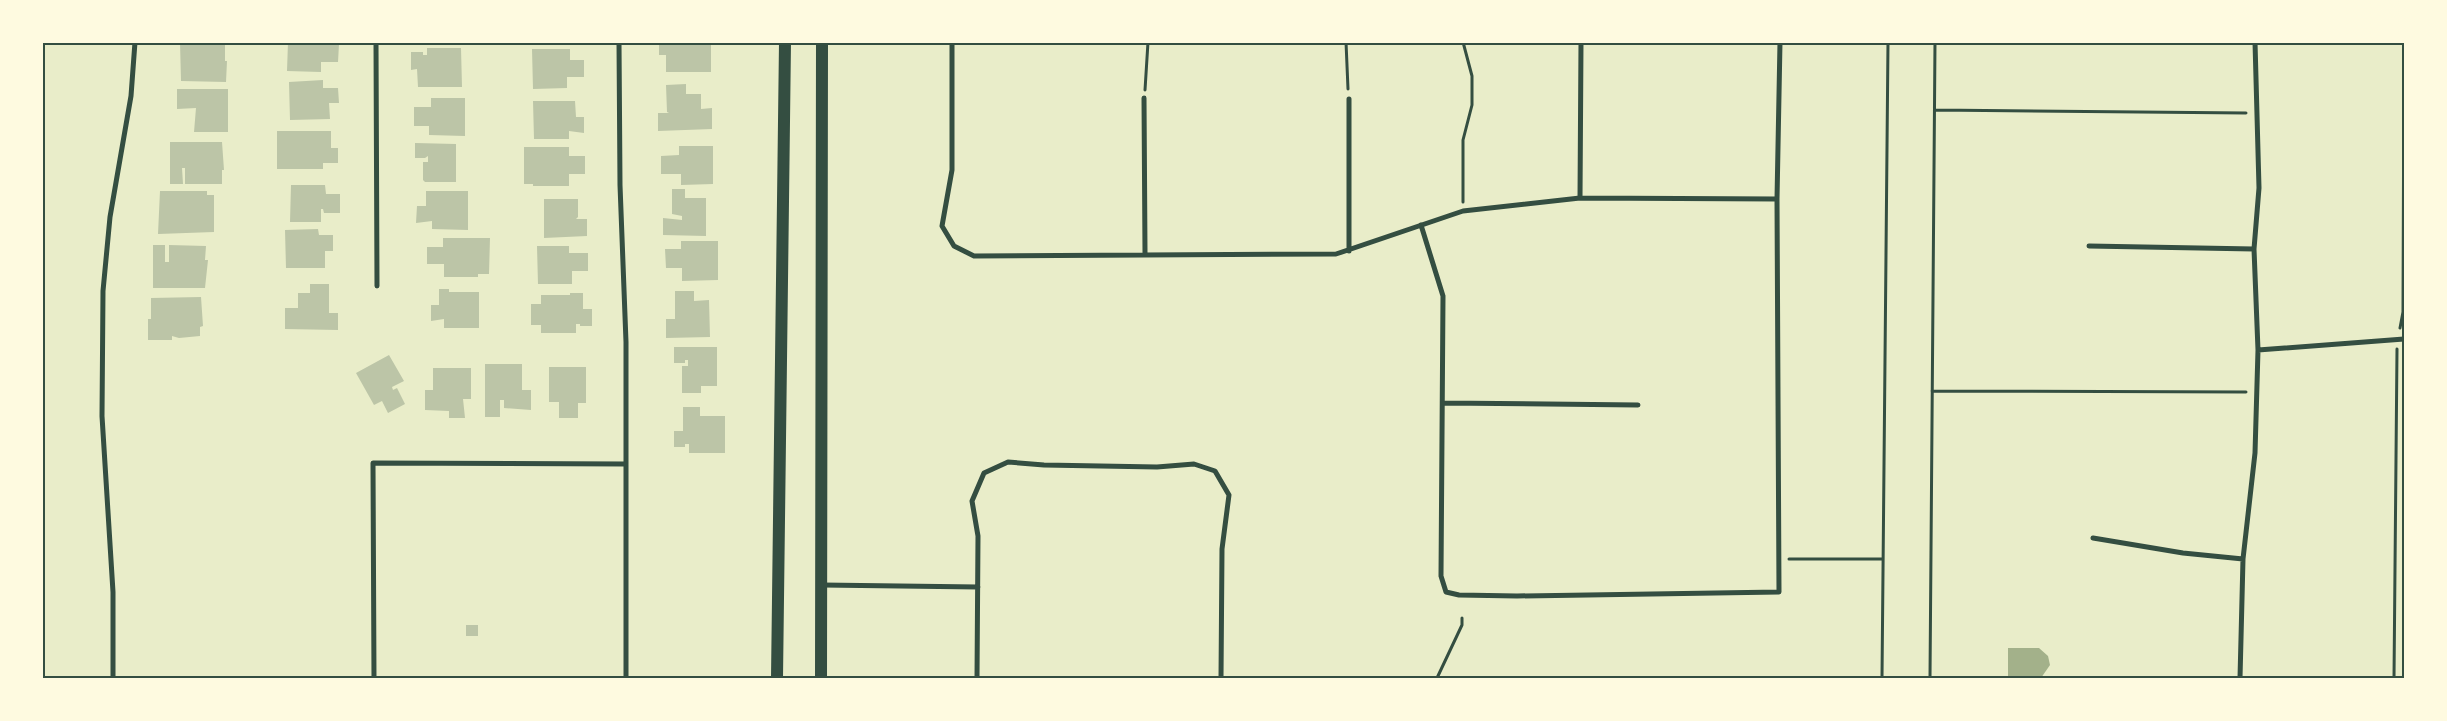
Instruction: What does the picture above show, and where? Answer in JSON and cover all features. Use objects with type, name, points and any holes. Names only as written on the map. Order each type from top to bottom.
[{"type":"main road","points":[[777,678],[784,42]]},
{"type":"main road","points":[[821,678],[822,42]]},
{"type":"street","points":[[113,678],[113,592],[102,416],[103,292],[110,218],[131,96],[135,42]]},
{"type":"street","points":[[376,42],[377,286]]},
{"type":"street","points":[[619,42],[620,185],[626,342],[626,678]]},
{"type":"street","points":[[952,42],[952,170],[942,226],[954,246],[974,256],[1336,254],[1463,211],[1580,198],[1777,199]]},
{"type":"street","points":[[1580,198],[1581,42]]},
{"type":"street","points":[[1421,225],[1443,296],[1441,576],[1446,592],[1459,595],[1518,596],[1779,592],[1777,199],[1780,42]]},
{"type":"street","points":[[2240,678],[2243,559],[2255,453],[2258,350],[2254,249],[2259,188],[2254,42]]},
{"type":"street","points":[[1144,98],[1145,254]]},
{"type":"street","points":[[1348,99],[1349,251]]},
{"type":"street","points":[[2089,246],[2254,249]]},
{"type":"street","points":[[2258,350],[2401,339]]},
{"type":"street","points":[[1443,403],[1638,405]]},
{"type":"street","points":[[977,678],[978,536],[972,501],[984,473],[1008,462],[1044,465],[1157,467],[1194,464],[1215,471],[1229,495],[1222,549],[1221,678]]},
{"type":"street","points":[[374,678],[373,463],[626,464]]},
{"type":"street","points":[[2093,538],[2183,553],[2243,559]]},
{"type":"street","points":[[822,585],[978,587]]},
{"type":"path","points":[[1144,98],[1148,42]]},
{"type":"path","points":[[1346,42],[1348,99]]},
{"type":"path","points":[[1463,42],[1472,76],[1472,105],[1463,140],[1463,211]]},
{"type":"path","points":[[1882,678],[1888,42]]},
{"type":"path","points":[[1930,678],[1935,42]]},
{"type":"path","points":[[2394,678],[2395,360],[2401,339],[2403,312],[2404,42]]},
{"type":"path","points":[[1935,110],[2257,113]]},
{"type":"path","points":[[1932,391],[2257,392]]},
{"type":"path","points":[[1779,559],[1883,559]]},
{"type":"path","points":[[1437,678],[1462,625],[1462,618]]},
{"type":"shaded area","points":[[2008,648],[2039,648],[2048,656],[2050,665],[2041,678],[2008,678]]},
{"type":"building","points":[[180,42],[225,42],[225,61],[227,61],[226,82],[181,81]]},
{"type":"building","points":[[288,42],[339,44],[338,62],[321,62],[321,72],[287,71]]},
{"type":"building","points":[[659,42],[711,42],[711,72],[666,72],[666,55],[659,55]]},
{"type":"building","points":[[427,48],[461,48],[462,87],[418,87],[417,69],[411,70],[411,52],[423,52],[423,55],[427,55]]},
{"type":"building","points":[[532,49],[570,49],[570,60],[584,60],[584,77],[567,77],[567,88],[533,89]]},
{"type":"building","points":[[323,80],[323,88],[338,88],[339,103],[329,103],[330,119],[290,120],[289,82]]},
{"type":"building","points":[[686,84],[686,94],[701,94],[701,109],[712,108],[712,129],[658,131],[658,113],[669,113],[667,112],[666,85]]},
{"type":"building","points":[[177,89],[228,89],[228,132],[194,132],[196,108],[177,109]]},
{"type":"building","points":[[431,98],[465,98],[465,136],[429,135],[429,126],[414,126],[414,107],[431,107]]},
{"type":"building","points":[[533,101],[575,101],[576,117],[584,117],[584,133],[569,131],[569,139],[534,139]]},
{"type":"building","points":[[277,131],[331,131],[331,148],[338,148],[338,163],[323,163],[323,169],[277,169]]},
{"type":"building","points":[[170,142],[222,142],[224,170],[222,170],[222,184],[185,184],[185,168],[182,168],[183,184],[170,184]]},
{"type":"building","points":[[415,143],[456,144],[456,182],[425,182],[423,180],[423,162],[428,162],[428,156],[425,158],[415,158]]},
{"type":"building","points":[[679,146],[713,146],[713,184],[681,185],[681,174],[661,174],[661,156],[679,155]]},
{"type":"building","points":[[524,147],[569,147],[569,156],[585,156],[585,174],[569,174],[569,186],[533,186],[533,184],[524,184]]},
{"type":"building","points":[[291,185],[325,185],[326,194],[340,194],[340,213],[324,213],[323,209],[321,209],[321,222],[290,222]]},
{"type":"building","points":[[672,189],[685,189],[685,198],[706,198],[706,236],[663,235],[663,218],[682,220],[682,216],[672,214]]},
{"type":"building","points":[[160,191],[207,191],[207,195],[214,195],[214,232],[158,234]]},
{"type":"building","points":[[426,191],[468,191],[468,230],[432,229],[432,221],[416,223],[417,206],[426,206]]},
{"type":"building","points":[[544,199],[578,199],[578,217],[576,219],[587,219],[587,236],[544,238]]},
{"type":"building","points":[[318,229],[319,235],[333,235],[333,251],[325,251],[325,268],[286,268],[285,230]]},
{"type":"building","points":[[443,238],[490,238],[489,274],[478,274],[478,277],[444,277],[444,264],[427,264],[427,247],[443,247]]},
{"type":"building","points":[[681,241],[718,241],[718,280],[682,281],[682,268],[666,268],[665,249],[681,249]]},
{"type":"building","points":[[153,245],[165,245],[165,262],[169,262],[169,245],[206,246],[205,260],[208,260],[205,288],[153,288]]},
{"type":"building","points":[[537,246],[569,246],[569,253],[588,253],[588,271],[572,271],[572,284],[538,284]]},
{"type":"building","points":[[310,284],[329,284],[329,313],[338,313],[338,330],[285,329],[285,308],[298,308],[298,293],[310,293]]},
{"type":"building","points":[[439,289],[449,289],[449,292],[479,292],[479,328],[444,328],[444,319],[431,321],[431,305],[439,305]]},
{"type":"building","points":[[675,291],[694,291],[694,301],[709,300],[710,337],[666,338],[666,319],[675,319]]},
{"type":"building","points":[[570,293],[583,293],[583,309],[592,309],[592,326],[576,324],[576,333],[541,333],[541,325],[531,325],[531,304],[541,304],[541,295],[570,295]]},
{"type":"building","points":[[201,297],[203,326],[200,327],[200,336],[179,338],[172,336],[172,340],[148,340],[151,298]]},
{"type":"building","points":[[674,347],[717,347],[717,386],[701,386],[701,393],[682,393],[682,366],[688,366],[688,360],[685,360],[685,363],[674,363]]},
{"type":"building","points":[[389,355],[404,381],[392,387],[393,390],[397,388],[405,404],[388,413],[382,401],[374,405],[356,373]]},
{"type":"building","points":[[485,364],[522,364],[522,390],[531,390],[531,410],[504,408],[504,400],[500,400],[500,417],[485,417]]},
{"type":"building","points":[[549,367],[586,367],[586,403],[578,403],[578,418],[559,418],[559,402],[549,402]]},
{"type":"building","points":[[433,368],[471,368],[471,399],[463,399],[465,418],[449,418],[449,411],[425,410],[425,390],[433,390]]},
{"type":"building","points":[[683,407],[700,407],[700,416],[725,416],[725,453],[689,453],[689,444],[685,444],[685,447],[674,447],[674,431],[683,431]]},
{"type":"building","points":[[466,625],[478,625],[478,636],[466,636]]}]
